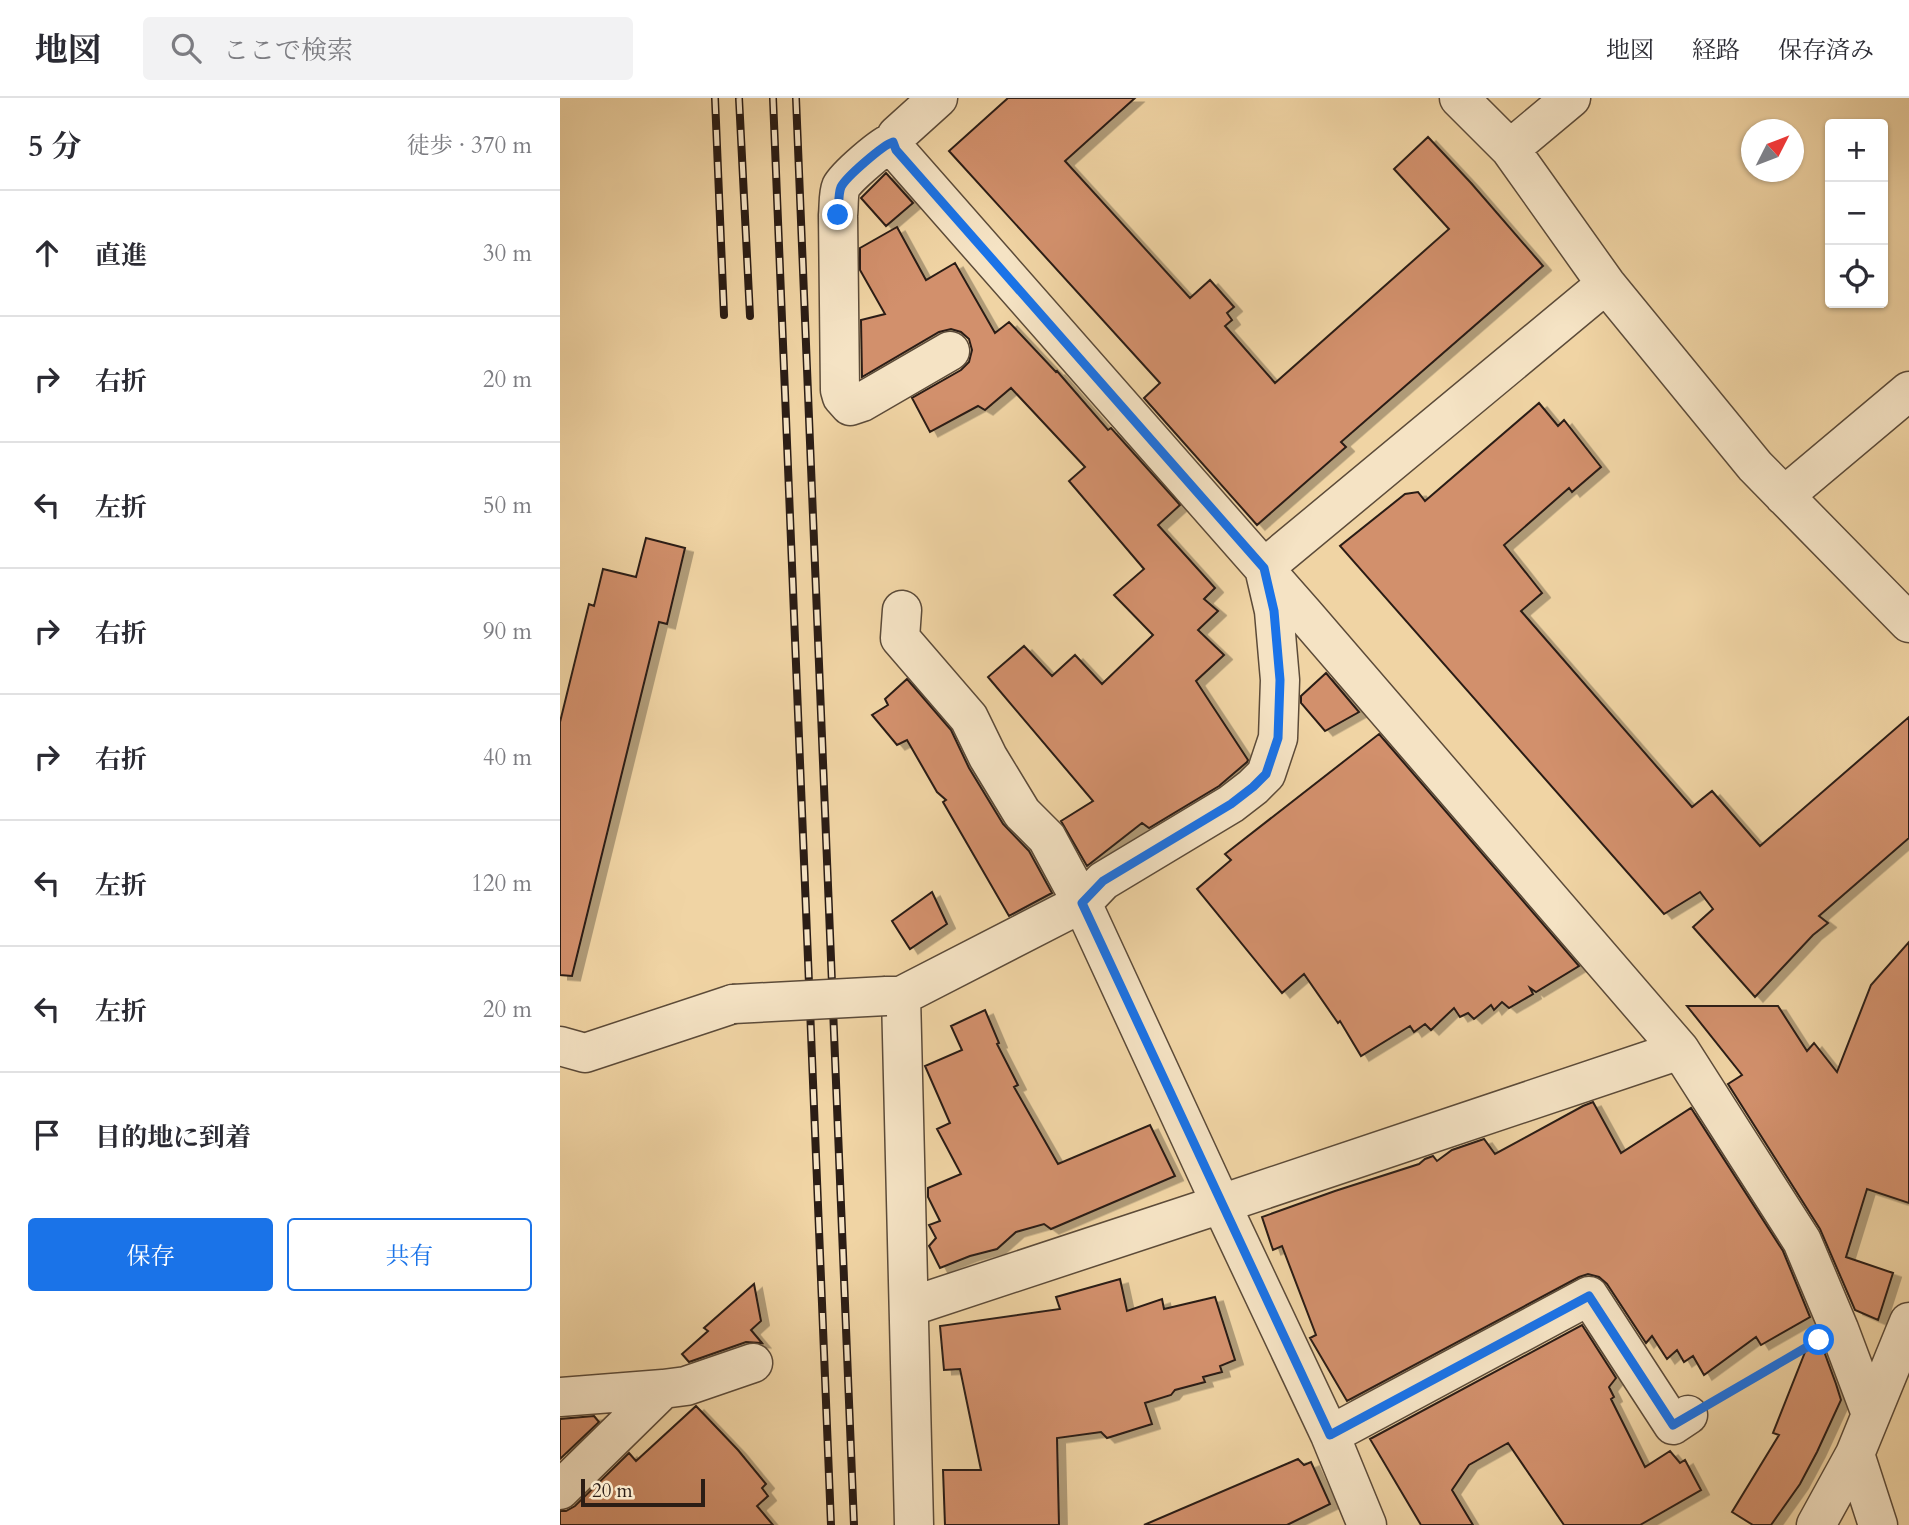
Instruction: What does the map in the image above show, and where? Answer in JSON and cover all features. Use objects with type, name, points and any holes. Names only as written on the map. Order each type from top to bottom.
[{"type":"street","points":[[938,98],[841,187],[838,215],[842,397],[850,406],[862,402],[950,351]]},
{"type":"street","points":[[1459,98],[1510,149],[1606,284],[1755,466],[1909,623]]},
{"type":"street","points":[[1510,149],[1571,98]]},
{"type":"street","points":[[893,142],[896,150],[1264,568],[1680,1050],[1802,1241],[1871,1414]]},
{"type":"street","points":[[1264,568],[1606,284]]},
{"type":"street","points":[[1784,496],[1909,391]]},
{"type":"street","points":[[560,1046],[585,1053],[733,1004],[893,996],[1082,903],[1103,881],[1231,804],[1266,774],[1278,738],[1280,680],[1274,611],[1264,568]]},
{"type":"street","points":[[902,610],[900,638],[968,718],[1022,813],[1047,838],[1082,903],[1330,1435],[1367,1525]]},
{"type":"street","points":[[893,996],[909,1307],[914,1525]]},
{"type":"street","points":[[909,1307],[1680,1050]]},
{"type":"street","points":[[1330,1435],[1589,1296],[1673,1425],[1688,1415]]},
{"type":"street","points":[[1816,1525],[1855,1454],[1909,1322]]},
{"type":"street","points":[[560,1397],[686,1386],[753,1363]]},
{"type":"street","points":[[560,1490],[663,1389]]},
{"type":"street","points":[[1855,1454],[1878,1525]]},
{"type":"path","points":[[1688,1415],[1807,1347]]},
{"type":"building","points":[[1008,98],[1135,98],[1065,161],[1190,298],[1210,280],[1234,307],[1227,313],[1232,320],[1225,326],[1275,383],[1449,229],[1394,169],[1428,137],[1543,266],[1341,442],[1346,447],[1257,525],[1144,398],[1160,383],[949,151]]},
{"type":"building","points":[[886,173],[913,203],[886,226],[861,198]]},
{"type":"building","points":[[897,227],[926,280],[955,263],[995,333],[1009,322],[1057,371],[1108,430],[1111,428],[1180,505],[1158,525],[1215,588],[1204,599],[1218,611],[1198,630],[1224,655],[1196,681],[1248,760],[1219,786],[1149,828],[1142,823],[1087,866],[1061,821],[1093,801],[988,677],[1024,646],[1052,676],[1075,655],[1102,684],[1153,635],[1114,595],[1144,569],[1069,481],[1085,467],[1011,388],[985,410],[978,406],[930,432],[912,398],[961,370],[969,362],[972,350],[969,339],[961,332],[951,329],[939,332],[862,377],[861,320],[885,314],[860,270],[860,248]]},
{"type":"building","points":[[1539,403],[1558,426],[1564,420],[1601,467],[1572,492],[1569,488],[1504,545],[1542,593],[1521,611],[1692,807],[1712,791],[1760,846],[1909,717],[1909,838],[1819,916],[1828,923],[1813,935],[1755,997],[1693,927],[1713,909],[1700,892],[1664,914],[1340,546],[1405,494],[1418,492],[1425,501]]},
{"type":"building","points":[[646,538],[685,548],[667,624],[659,622],[572,976],[560,975],[560,722],[589,604],[594,606],[603,569],[636,577]]},
{"type":"building","points":[[1326,673],[1359,712],[1325,731],[1301,703],[1301,696]]},
{"type":"building","points":[[907,679],[951,730],[969,768],[1003,824],[1029,851],[1052,893],[1009,916],[943,802],[946,800],[937,792],[907,740],[897,745],[872,715],[888,705],[885,699]]},
{"type":"building","points":[[1379,734],[1579,966],[1536,992],[1530,988],[1533,994],[1509,1008],[1502,1002],[1494,1010],[1491,1005],[1474,1019],[1468,1013],[1460,1017],[1454,1008],[1431,1030],[1425,1024],[1414,1032],[1410,1026],[1361,1056],[1340,1021],[1338,1023],[1304,974],[1282,993],[1197,889],[1231,860],[1225,854]]},
{"type":"building","points":[[932,892],[947,924],[910,949],[892,921]]},
{"type":"building","points":[[1909,942],[1909,1203],[1867,1189],[1846,1257],[1893,1273],[1878,1320],[1855,1310],[1820,1229],[1728,1084],[1742,1075],[1687,1006],[1778,1006],[1807,1051],[1814,1043],[1837,1072],[1871,985]]},
{"type":"building","points":[[985,1010],[999,1043],[997,1044],[1018,1085],[1014,1087],[1058,1164],[1150,1125],[1175,1176],[1051,1229],[1044,1224],[1016,1232],[997,1249],[940,1268],[929,1246],[936,1238],[929,1225],[940,1221],[928,1197],[928,1188],[961,1174],[937,1129],[950,1123],[925,1066],[962,1050],[951,1026]]},
{"type":"building","points":[[1593,1102],[1621,1153],[1691,1108],[1783,1251],[1810,1317],[1761,1345],[1756,1337],[1704,1375],[1693,1356],[1684,1362],[1677,1350],[1667,1359],[1652,1336],[1646,1343],[1607,1284],[1599,1277],[1588,1274],[1347,1401],[1310,1338],[1316,1335],[1282,1246],[1273,1250],[1262,1217],[1419,1164],[1433,1156],[1437,1161],[1452,1150],[1484,1139],[1495,1154]]},
{"type":"building","points":[[1120,1279],[1127,1311],[1162,1299],[1164,1309],[1215,1297],[1235,1360],[1220,1366],[1222,1372],[1203,1377],[1205,1382],[1175,1390],[1171,1395],[1145,1403],[1152,1424],[1107,1438],[1101,1432],[1057,1438],[1059,1525],[945,1525],[943,1470],[981,1470],[960,1369],[944,1370],[940,1326],[1060,1309],[1056,1297]]},
{"type":"building","points":[[754,1284],[761,1321],[751,1330],[762,1343],[746,1342],[689,1362],[682,1354],[708,1331],[704,1328]]},
{"type":"building","points":[[1582,1325],[1616,1378],[1609,1387],[1614,1397],[1611,1399],[1645,1467],[1670,1451],[1680,1463],[1685,1460],[1701,1490],[1640,1525],[1564,1525],[1508,1443],[1469,1465],[1452,1490],[1473,1525],[1421,1525],[1370,1439]]},
{"type":"building","points":[[1815,1327],[1841,1400],[1800,1484],[1771,1525],[1753,1525],[1732,1512],[1779,1435],[1773,1433]]},
{"type":"building","points":[[696,1406],[766,1484],[762,1488],[768,1496],[757,1506],[773,1525],[560,1525],[560,1511],[575,1506],[629,1453],[636,1461]]},
{"type":"building","points":[[594,1416],[599,1422],[560,1459],[560,1419]]},
{"type":"building","points":[[1298,1459],[1304,1465],[1311,1462],[1330,1504],[1287,1525],[1144,1525]]},
{"type":"railway","points":[[715,98],[724,315]]},
{"type":"railway","points":[[739,98],[750,316]]},
{"type":"railway","points":[[773,98],[831,1525]]},
{"type":"railway","points":[[796,98],[854,1525]]},
{"type":"route","points":[[838,215],[841,187],[886,144],[893,142],[896,150],[1264,568],[1274,611],[1280,680],[1278,738],[1266,774],[1231,804],[1103,881],[1082,903],[1330,1435],[1589,1296],[1673,1425],[1819,1340]]}]
